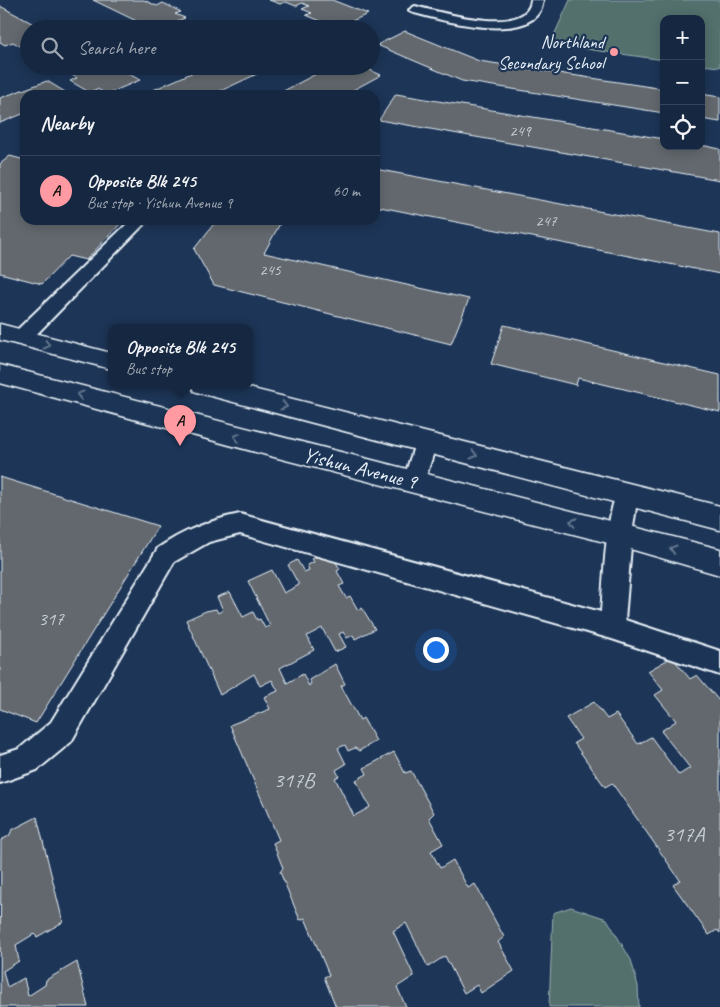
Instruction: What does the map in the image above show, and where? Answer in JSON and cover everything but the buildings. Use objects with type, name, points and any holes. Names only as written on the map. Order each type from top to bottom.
[{"type":"street","points":[[11,335],[108,360]]},
{"type":"street","name":"Yishun Avenue 9","points":[[0,374],[620,534],[720,562]]},
{"type":"street","name":"Yishun Avenue 9","points":[[218,389],[720,518]]},
{"type":"lane","points":[[414,10],[472,22],[508,23],[526,18],[535,11],[537,0]]},
{"type":"lane","points":[[11,335],[134,225]]},
{"type":"lane","points":[[414,482],[426,443]]},
{"type":"lane","points":[[612,627],[620,534],[627,494]]},
{"type":"lane","points":[[0,768],[27,760],[61,732],[166,555],[190,538],[215,528],[240,524],[612,627],[720,663]]},
{"type":"green space","points":[[570,0],[720,0],[720,67],[705,65],[705,15],[660,15],[660,59],[550,44]]},
{"type":"green space","points":[[571,907],[607,919],[631,960],[638,986],[639,1007],[549,1007],[553,913]]},
{"type":"place","name":"Northland Secondary School","points":[[614,52]]},
{"type":"place","name":"Opposite Blk 245","points":[[180,446]]}]
